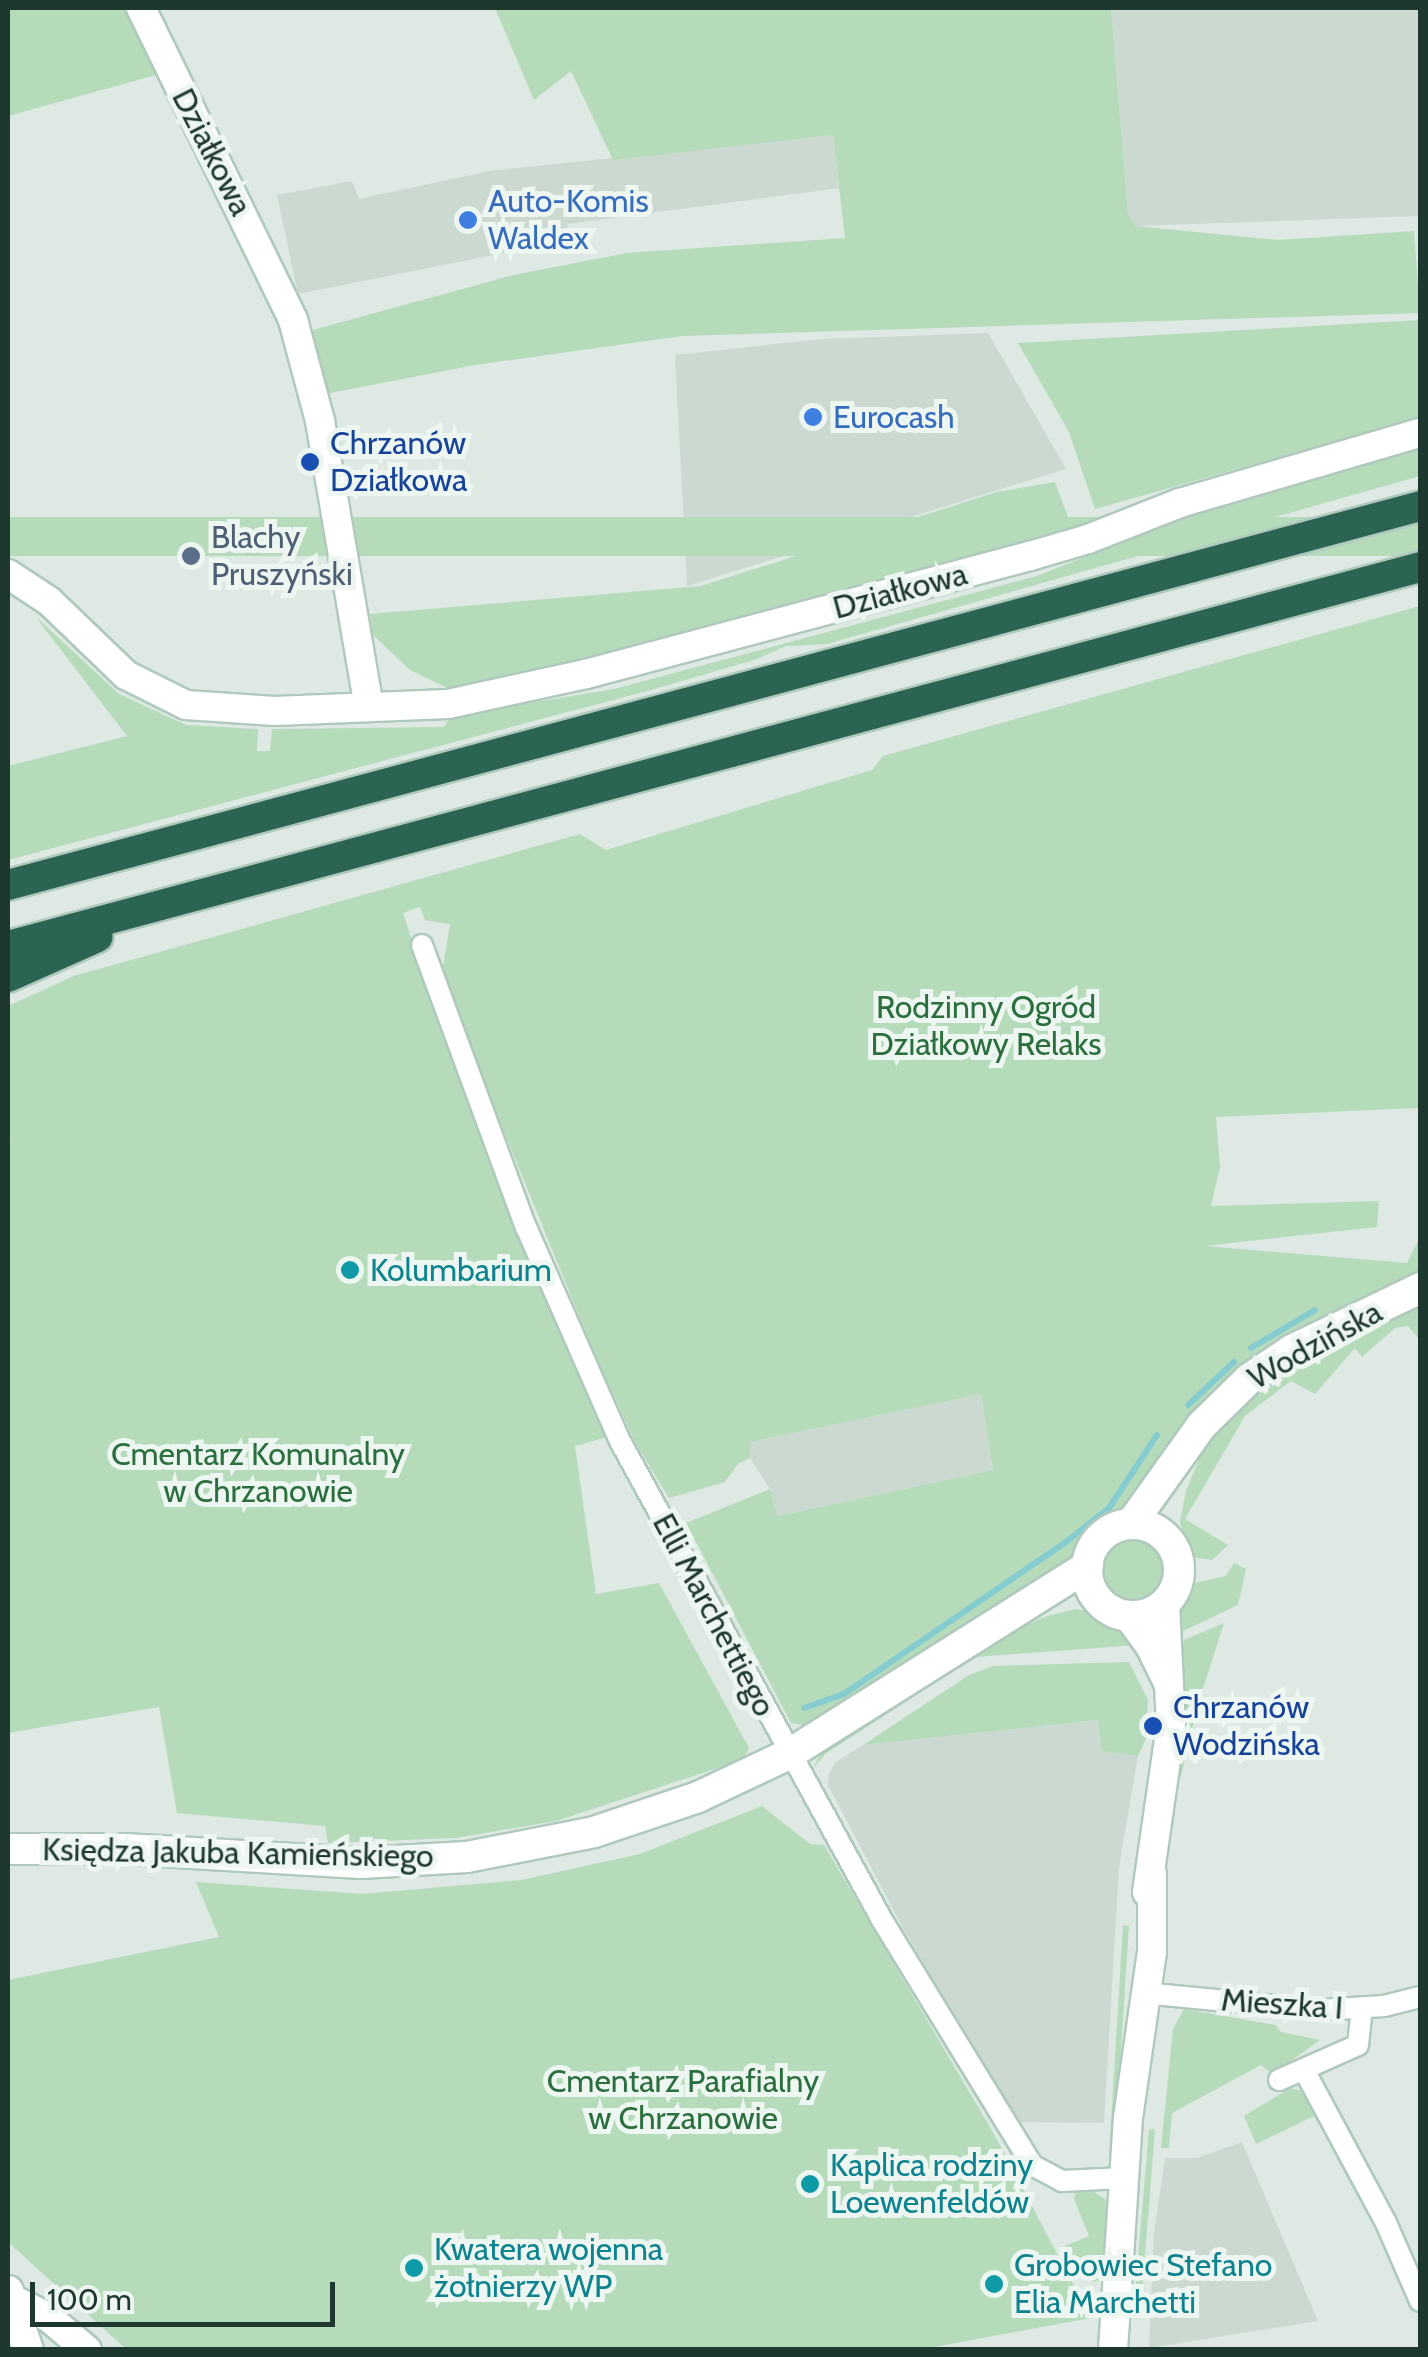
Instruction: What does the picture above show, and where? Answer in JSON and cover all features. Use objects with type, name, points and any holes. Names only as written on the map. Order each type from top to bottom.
[{"type":"highway","points":[[8,885],[1420,506]]},
{"type":"highway","points":[[8,946],[1420,567]]},
{"type":"highway","points":[[8,978],[188,897]]},
{"type":"main road","name":"Wodzińska","points":[[1132,1524],[1220,1405],[1273,1361],[1420,1288]]},
{"type":"main road","name":"Wodzińska","points":[[1164,1535],[1178,1458]]},
{"type":"main road","points":[[1132,1524],[1164,1535],[1175,1551],[1180,1570],[1176,1588],[1165,1604],[1148,1614],[1128,1616],[1099,1600],[1089,1582],[1088,1566],[1102,1537],[1132,1524]]},
{"type":"main road","name":"Księdza Jakuba Kamieńskiego","points":[[8,1849],[114,1848],[342,1863],[452,1858],[558,1840],[632,1821],[712,1791],[791,1753],[1088,1566]]},
{"type":"main road","name":"Księdza Jakuba Kamieńskiego","points":[[1009,1615],[1099,1600]]},
{"type":"main road","points":[[10,2295],[28,2350]]},
{"type":"street","name":"Działkowa","points":[[141,8],[292,320],[324,437],[369,707]]},
{"type":"street","name":"Działkowa","points":[[8,574],[49,601],[126,675],[186,705],[275,711],[476,700],[1088,539],[1180,503],[1420,433]]},
{"type":"street","name":"Elli Marchettiego","points":[[422,945],[487,1127],[579,1353],[620,1441],[916,1978],[1032,2166],[1062,2181],[1124,2178]]},
{"type":"street","points":[[1112,2350],[1124,2178],[1154,1920],[1152,1874],[1171,1692],[1165,1604]]},
{"type":"street","points":[[1128,1616],[1152,1648],[1171,1692]]},
{"type":"street","name":"Mieszka I","points":[[1143,1993],[1320,2010],[1362,2008],[1420,1997]]},
{"type":"street","points":[[1279,2080],[1358,2045],[1362,2008]]},
{"type":"street","points":[[1304,2070],[1386,2223],[1420,2301]]},
{"type":"street","points":[[10,2295],[48,2317],[82,2345]]},
{"type":"street","points":[[38,2350],[52,2340],[82,2345]]},
{"type":"shaded area","points":[[1111,8],[1420,8],[1420,216],[1135,226],[1128,213]]},
{"type":"shaded area","points":[[833,135],[839,188],[567,224],[569,240],[298,294],[277,195],[352,181],[359,199],[490,171]]},
{"type":"shaded area","points":[[988,333],[1066,469],[687,586],[675,355],[823,339]]},
{"type":"shaded area","points":[[981,1394],[993,1470],[776,1516],[770,1489],[750,1458],[750,1442]]},
{"type":"shaded area","points":[[1099,1720],[1102,1751],[1138,1756],[1119,1867],[1104,2123],[1016,2122],[903,1928],[828,1785],[829,1773],[836,1762],[863,1745]]},
{"type":"shaded area","points":[[1242,2142],[1318,2321],[1149,2348],[1154,2233],[1165,2158],[1197,2158]]},
{"type":"green space","points":[[8,8],[130,8],[156,75],[8,116]]},
{"type":"green space","points":[[495,8],[1111,8],[1128,213],[1135,226],[1278,240],[1414,231],[1420,313],[682,336],[475,365],[325,394],[309,331],[514,275],[627,253],[845,238],[833,135],[613,160],[571,71],[534,100]]},
{"type":"green space","points":[[1420,320],[1420,417],[1095,509],[1069,432],[1018,343]]},
{"type":"green space","points":[[1420,445],[1420,476],[827,644],[786,646],[757,659],[651,690],[8,860],[8,766],[127,736],[35,616],[119,694],[186,725],[258,729],[257,751],[270,751],[272,729],[444,727],[451,716],[614,689],[1037,576],[1175,521]]},
{"type":"green space","points":[[1055,482],[1069,520],[1064,532],[591,662],[447,688],[410,670],[373,635],[370,614],[701,586],[997,492]]},
{"type":"green space","points":[[8,517],[1420,517],[1420,556],[8,556]]},
{"type":"green space","points":[[1420,606],[1420,1108],[1216,1117],[1220,1167],[1211,1206],[1379,1201],[1377,1227],[1205,1246],[1407,1263],[1420,1237],[1420,1272],[1333,1311],[1278,1343],[1132,1508],[1095,1528],[1077,1559],[815,1727],[791,1723],[686,1523],[770,1489],[777,1516],[993,1470],[981,1394],[750,1442],[750,1458],[738,1464],[725,1482],[669,1498],[635,1442],[591,1345],[455,1011],[443,967],[450,924],[425,920],[420,907],[403,913],[443,1037],[607,1437],[575,1446],[596,1594],[659,1583],[749,1748],[744,1757],[724,1766],[556,1821],[456,1838],[328,1843],[325,1826],[177,1813],[159,1707],[8,1733],[8,1139],[12,1136],[8,1137],[8,1006],[74,976],[580,834],[606,850],[872,770],[883,756]]},
{"type":"green space","points":[[1420,1302],[1420,1340],[1408,1326],[1395,1328],[1362,1357],[1355,1348],[1315,1394],[1291,1381],[1245,1416],[1185,1519],[1228,1545],[1212,1560],[1191,1557],[1180,1522],[1186,1491],[1199,1459],[1223,1422],[1255,1389],[1298,1360]]},
{"type":"green space","points":[[1132,1539],[1154,1548],[1163,1570],[1154,1592],[1132,1601],[1110,1592],[1101,1570],[1110,1548]]},
{"type":"green space","points":[[1234,1563],[1246,1569],[1238,1605],[1181,1632],[1177,1619],[1190,1584],[1226,1576]]},
{"type":"green space","points":[[1076,1609],[1096,1613],[1129,1632],[1137,1645],[975,1657],[825,1754],[812,1770],[823,1749],[987,1642],[1047,1616]]},
{"type":"green space","points":[[1224,1623],[1198,1704],[1181,1776],[1176,1771],[1185,1712],[1179,1650],[1184,1640]]},
{"type":"green space","points":[[1129,1662],[1148,1700],[1146,1739],[1138,1756],[1102,1751],[1098,1720],[863,1745],[969,1675],[993,1666]]},
{"type":"green space","name":"Cmentarz Parafialny w Chrzanowie","points":[[762,1806],[810,1844],[824,1845],[994,2134],[1091,2318],[918,2350],[126,2349],[8,2242],[8,1980],[219,1937],[196,1882],[362,1894],[521,1880],[640,1854]]},
{"type":"green space","points":[[1123,1925],[1129,1926],[1115,2140],[1109,2155]]},
{"type":"green space","points":[[1184,2009],[1275,2025],[1281,2032],[1320,2040],[1278,2070],[1271,2073],[1261,2065],[1172,2113],[1169,2148],[1161,2148],[1173,2029]]},
{"type":"green space","points":[[1290,2088],[1306,2092],[1314,2116],[1256,2144],[1244,2116]]},
{"type":"green space","points":[[1155,2129],[1141,2305],[1134,2305],[1149,2130]]},
{"type":"green space","points":[[1091,2190],[1105,2199],[1108,2207],[1104,2279],[1093,2282],[1077,2267],[1065,2246],[1089,2236],[1074,2199],[1076,2193]]},
{"type":"waterway","points":[[1251,1348],[1315,1310]]},
{"type":"waterway","points":[[1188,1405],[1234,1362]]},
{"type":"waterway","points":[[804,1708],[844,1694],[1066,1542],[1109,1508],[1157,1435]]},
{"type":"place","name":"Auto-Komis Waldex","points":[[468,220]]},
{"type":"place","name":"Eurocash","points":[[813,417]]},
{"type":"place","name":"Chrzanów Działkowa","points":[[310,462]]},
{"type":"place","name":"Blachy Pruszyński","points":[[191,556]]},
{"type":"place","name":"Kolumbarium","points":[[350,1270]]},
{"type":"place","name":"Chrzanów Wodzińska","points":[[1153,1726]]},
{"type":"place","name":"Kaplica rodziny Loewenfeldów","points":[[810,2184]]},
{"type":"place","name":"Kwatera wojenna żołnierzy WP","points":[[414,2268]]},
{"type":"place","name":"Grobowiec Stefano Elia Marchetti","points":[[994,2284]]},
{"type":"park label","name":"Rodzinny Ogród Działkowy Relaks","points":[[986,1026]]},
{"type":"park label","name":"Cmentarz Komunalny w Chrzanowie","points":[[258,1474]]}]
